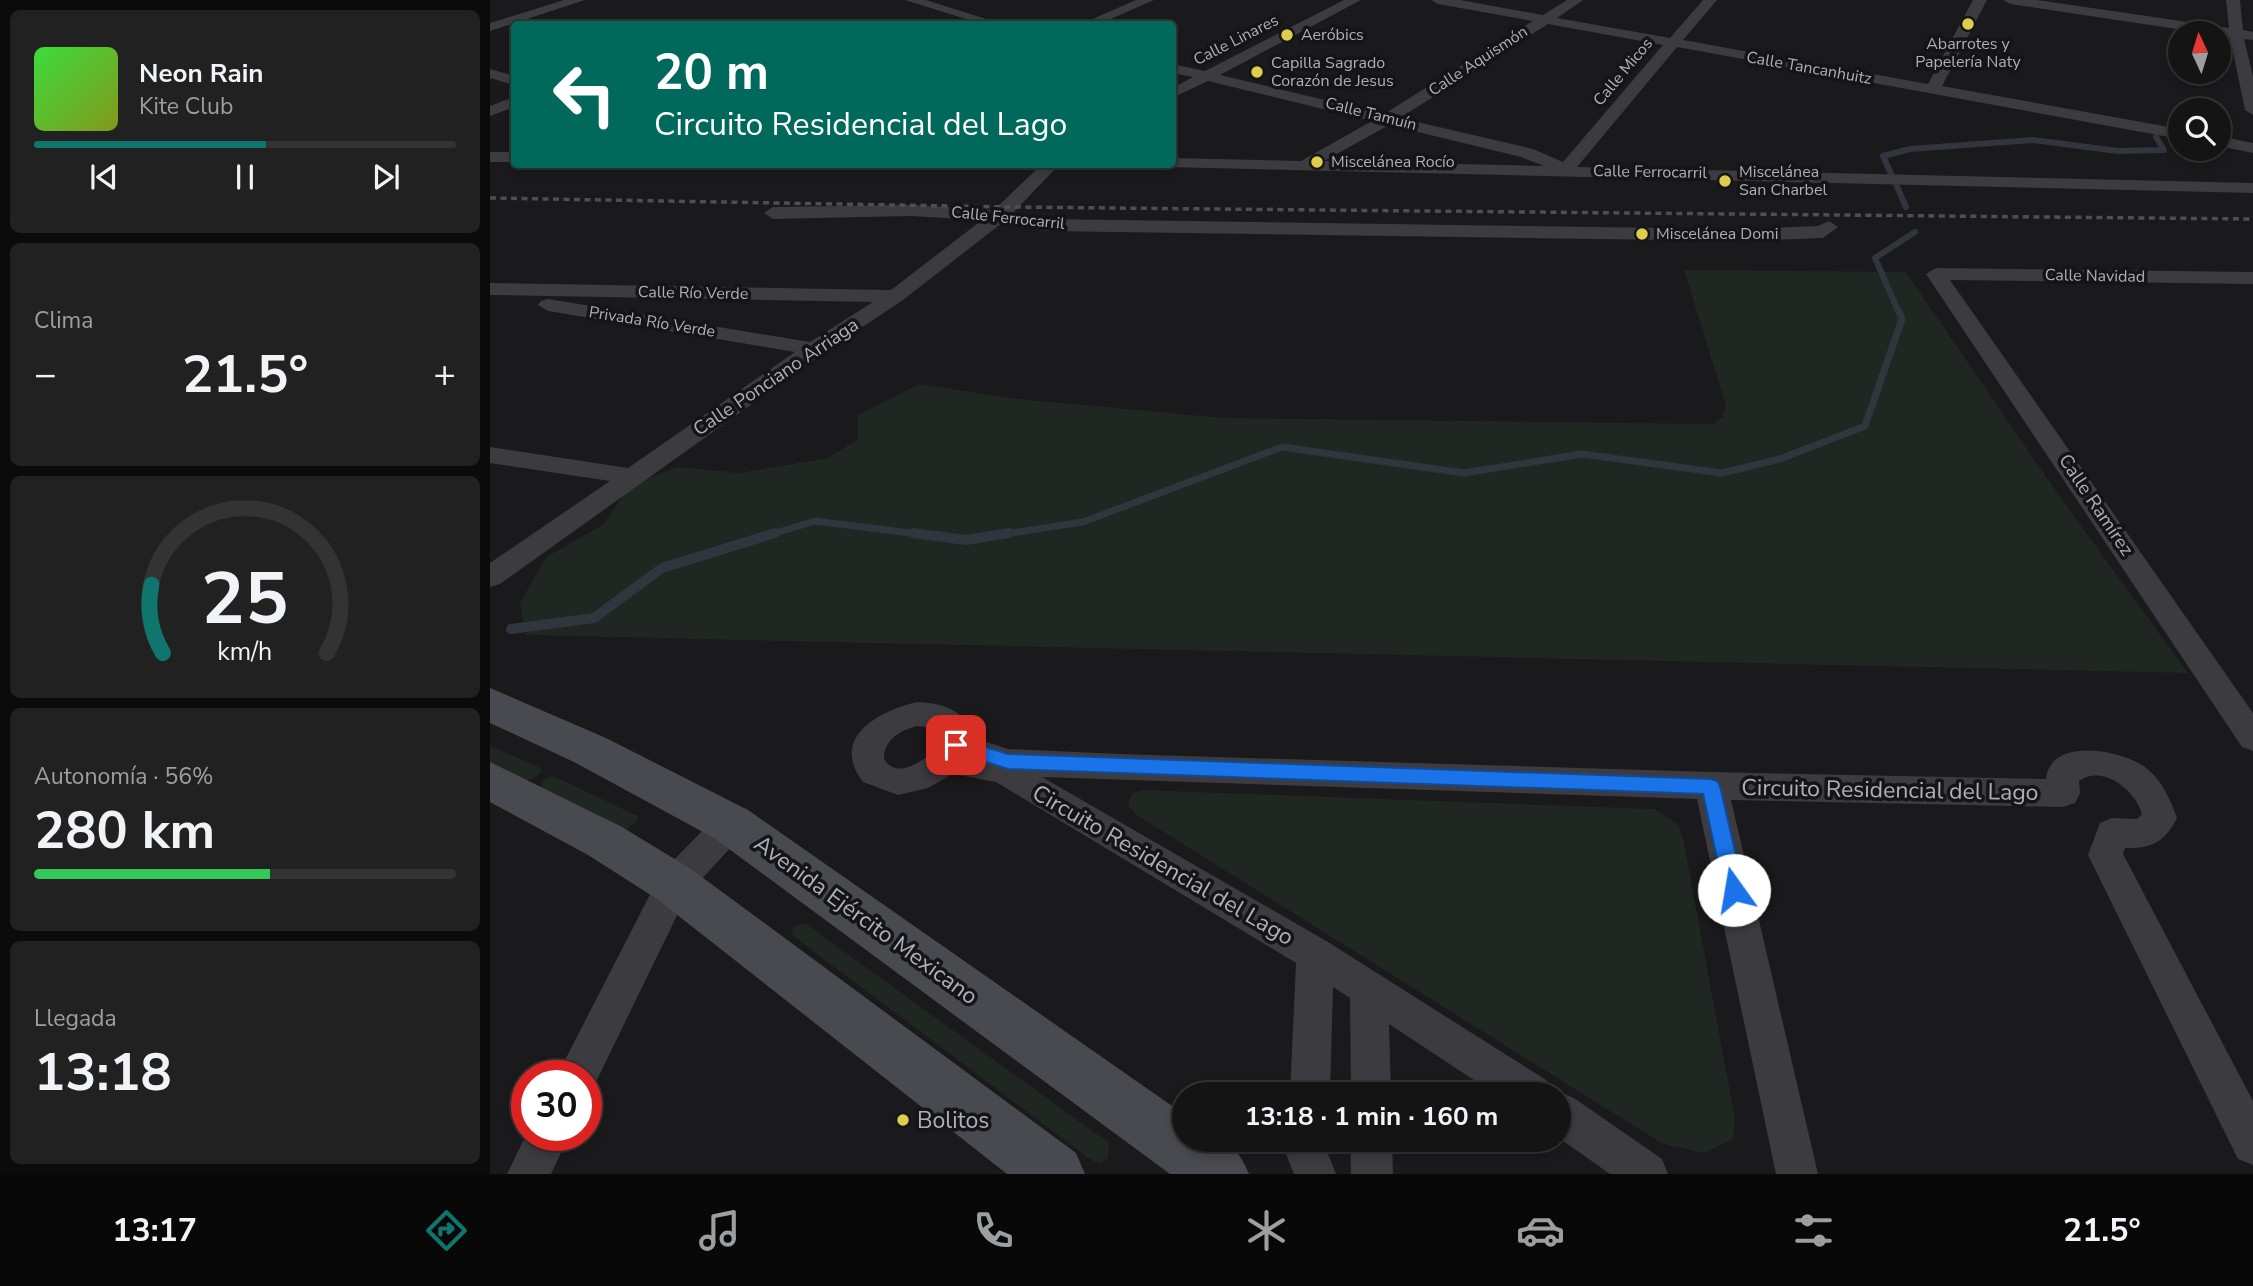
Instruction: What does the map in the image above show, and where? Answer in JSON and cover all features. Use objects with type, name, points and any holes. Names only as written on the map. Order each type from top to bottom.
[{"type":"main road","name":"Avenida Ejército Mexicano","points":[[490,704],[590,750],[732,824],[1219,1174]]},
{"type":"main road","points":[[490,780],[605,841],[674,884],[1055,1174]]},
{"type":"street","points":[[490,27],[578,0]]},
{"type":"street","points":[[912,0],[932,5],[965,21]]},
{"type":"street","points":[[932,5],[945,0]]},
{"type":"street","points":[[1095,21],[1147,0]]},
{"type":"street","name":"Calle Linares","points":[[1176,92],[1354,0]]},
{"type":"street","name":"Calle Tancanhuitz","points":[[1438,0],[2168,132]]},
{"type":"street","name":"Calle Aquismón","points":[[1307,164],[1389,118],[1576,0]]},
{"type":"street","name":"Calle Micos","points":[[1567,170],[1579,151],[1710,0]]},
{"type":"street","points":[[1933,89],[1980,0]]},
{"type":"street","points":[[2010,0],[2253,36]]},
{"type":"street","points":[[2233,0],[2236,33],[2253,110]]},
{"type":"street","name":"Calle Tamuín","points":[[1176,69],[1527,153],[1567,170]]},
{"type":"street","points":[[490,73],[511,80]]},
{"type":"street","points":[[490,111],[511,103]]},
{"type":"street","points":[[2231,143],[2253,148]]},
{"type":"street","points":[[490,157],[511,157]]},
{"type":"street","name":"Calle Ferrocarril","points":[[1176,163],[2253,188]]},
{"type":"street","name":"Calle Ponciano Arriaga","points":[[490,577],[814,349],[896,296],[1000,214],[1048,168]]},
{"type":"street","name":"Calle Ferrocarril","points":[[772,213],[1000,214],[1045,225],[1740,235],[1823,232],[1829,227]]},
{"type":"street","name":"Calle Navidad","points":[[1936,274],[2244,278]]},
{"type":"street","name":"Calle Ramírez","points":[[1936,274],[2253,738]]},
{"type":"street","points":[[2244,278],[2253,293]]},
{"type":"street","name":"Calle Río Verde","points":[[490,289],[896,296]]},
{"type":"street","name":"Privada Río Verde","points":[[490,295],[814,349]]},
{"type":"street","points":[[490,454],[631,476]]},
{"type":"street","name":"Circuito Residencial del Lago","points":[[1513,1082],[1315,954],[1003,771],[948,760],[931,773],[914,780],[889,781],[873,773],[866,760],[869,745],[878,732],[893,721],[930,713],[952,724],[957,734],[956,745],[1008,762],[1711,786],[2063,793],[2062,775],[2073,764],[2091,761],[2130,773],[2147,786],[2158,801],[2160,818],[2145,834],[2112,833],[2105,855],[2253,1144]]},
{"type":"street","name":"Circuito Residencial del Lago","points":[[1711,786],[1797,1174]]},
{"type":"street","points":[[586,1060],[674,884],[732,824]]},
{"type":"street","points":[[1310,1082],[1315,954]]},
{"type":"street","points":[[1369,989],[1371,1082]]},
{"type":"street","points":[[1571,1121],[1647,1174]]},
{"type":"street","points":[[528,1174],[540,1151]]},
{"type":"street","points":[[1307,1152],[1315,1174]]},
{"type":"street","points":[[1371,1152],[1372,1174]]},
{"type":"shaded area","points":[[1684,270],[1906,272],[2053,487],[2188,673],[525,635],[520,603],[546,557],[603,525],[630,485],[677,467],[739,473],[828,458],[857,440],[858,415],[919,384],[1018,399],[1224,418],[1714,424],[1722,417],[1726,406]]},
{"type":"shaded area","points":[[490,746],[541,768],[541,773],[525,780],[490,762]]},
{"type":"shaded area","points":[[548,777],[555,777],[638,816],[638,821],[627,829],[621,828],[542,788],[541,782]]},
{"type":"shaded area","points":[[1141,790],[1654,809],[1678,824],[1684,843],[1735,1119],[1733,1139],[1704,1153],[1663,1144],[1571,1086],[1571,1082],[1564,1082],[1135,814],[1128,805],[1131,794]]},
{"type":"shaded area","points":[[799,924],[806,924],[1109,1143],[1108,1158],[1100,1163],[1091,1160],[793,936],[792,929]]},
{"type":"waterway","points":[[1892,176],[1883,156],[1910,149],[2033,140],[2118,151],[2164,150],[2156,137]]},
{"type":"waterway","points":[[1895,182],[1906,207]]},
{"type":"waterway","points":[[1899,313],[1875,258],[1915,232]]},
{"type":"waterway","points":[[998,535],[1083,522],[1282,447],[1464,473],[1582,454],[1722,473],[1780,459],[1865,426],[1902,319],[1899,311]]},
{"type":"waterway","points":[[769,535],[815,521],[927,535]]},
{"type":"waterway","points":[[511,629],[594,618],[662,568],[775,533]]},
{"type":"waterway","points":[[913,533],[966,540],[1009,533]]},
{"type":"railway","points":[[490,198],[1009,207],[2253,219]]},
{"type":"place","name":"Abarrotes y Papelería Naty","points":[[1968,24]]},
{"type":"place","name":"Aeróbics","points":[[1287,35]]},
{"type":"place","name":"Capilla Sagrado Corazón de Jesus","points":[[1257,72]]},
{"type":"place","name":"Miscelánea Rocío","points":[[1317,162]]},
{"type":"place","name":"Miscelánea San Charbel","points":[[1725,181]]},
{"type":"place","name":"Miscelánea Domi","points":[[1642,234]]},
{"type":"place","name":"Bolitos","points":[[903,1120]]},
{"type":"route","points":[[956,745],[1008,762],[1711,786],[1734,890]]}]
